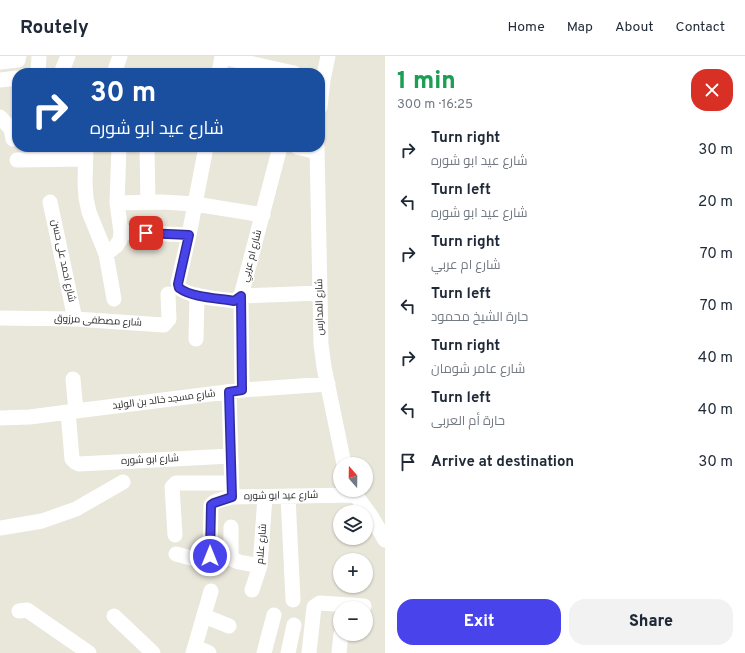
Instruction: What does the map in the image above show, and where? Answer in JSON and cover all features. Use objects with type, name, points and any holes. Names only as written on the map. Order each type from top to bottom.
[{"type":"street","points":[[0,62],[18,60],[19,56]]},
{"type":"street","points":[[38,68],[39,56]]},
{"type":"street","points":[[63,68],[68,56]]},
{"type":"street","points":[[325,68],[328,56]]},
{"type":"street","points":[[115,68],[117,57]]},
{"type":"street","points":[[220,68],[222,57],[272,68]]},
{"type":"street","points":[[0,80],[12,79]]},
{"type":"street","points":[[0,117],[11,129],[10,140]]},
{"type":"street","points":[[106,254],[116,246],[120,240],[121,232],[117,203],[119,152]]},
{"type":"street","points":[[147,152],[148,202]]},
{"type":"street","points":[[173,291],[178,284],[205,152]]},
{"type":"street","name":"شارع ام عربي","points":[[236,391],[241,296],[279,152]]},
{"type":"street","name":"شارع المدارس","points":[[317,152],[321,344],[343,457]]},
{"type":"street","points":[[17,160],[86,153],[86,198],[89,212],[106,254],[114,299]]},
{"type":"street","name":"شارع احمد على حسن","points":[[50,202],[76,319]]},
{"type":"street","points":[[117,203],[148,202],[195,204],[263,215]]},
{"type":"street","points":[[121,232],[189,235]]},
{"type":"street","points":[[173,291],[182,290],[197,295],[234,301],[241,296],[320,293]]},
{"type":"street","name":"شارع مصطفى مرزوق","points":[[0,318],[76,319],[164,325],[169,319],[173,291]]},
{"type":"street","points":[[196,339],[197,295]]},
{"type":"street","points":[[72,411],[73,379]]},
{"type":"street","name":"شارع مسجد خالد بن الوليد","points":[[0,418],[30,418],[72,411],[236,391],[328,384]]},
{"type":"street","name":"شارع عيد ابو شوره","points":[[232,490],[231,456],[236,391]]},
{"type":"street","name":"شارع ابو شوره","points":[[72,411],[72,459],[79,464],[231,456]]},
{"type":"street","points":[[0,528],[42,521],[76,509],[123,482]]},
{"type":"street","points":[[175,535],[172,487],[174,484],[176,483],[232,490]]},
{"type":"street","name":"شارع عيد ابو شوره","points":[[176,554],[202,561],[209,559],[211,505],[232,490],[265,496],[333,493]]},
{"type":"street","name":"شارع علام","points":[[252,590],[260,566],[265,496]]},
{"type":"street","points":[[288,496],[293,600]]},
{"type":"street","points":[[358,497],[368,511],[385,540]]},
{"type":"street","points":[[232,527],[232,559],[239,562],[260,566]]},
{"type":"street","points":[[209,653],[194,650],[211,591]]},
{"type":"street","points":[[309,653],[314,607],[316,604],[320,603],[333,604]]},
{"type":"street","points":[[20,611],[27,610],[89,653]]},
{"type":"street","points":[[264,653],[274,615]]},
{"type":"street","points":[[114,616],[153,653]]},
{"type":"street","points":[[204,616],[229,626]]},
{"type":"street","points":[[288,653],[294,625]]},
{"type":"street","points":[[339,653],[340,641]]},
{"type":"route","points":[[146,233],[189,235],[178,284],[179,288],[182,290],[197,295],[234,301],[241,296],[242,390],[229,392],[232,497],[211,504],[210,556]]}]
